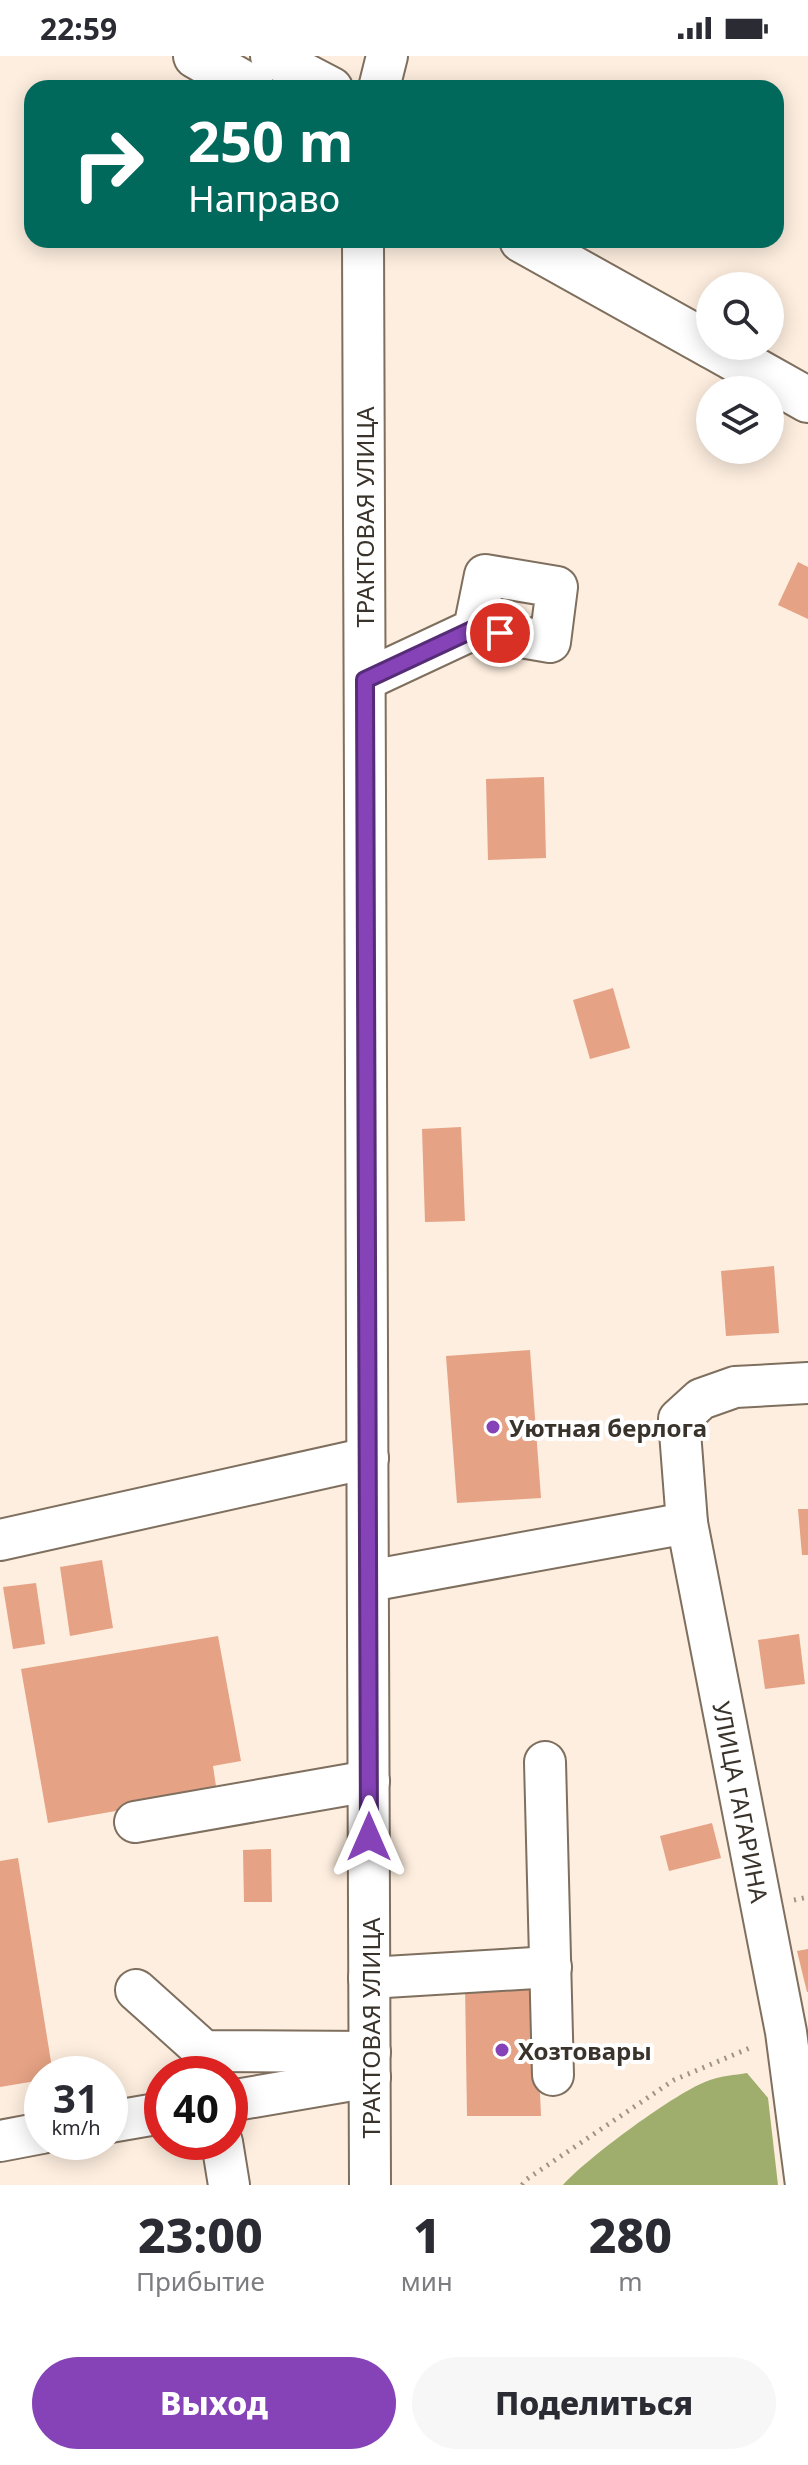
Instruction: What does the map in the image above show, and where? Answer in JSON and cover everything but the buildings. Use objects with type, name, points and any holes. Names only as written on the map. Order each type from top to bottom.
[{"type":"main road","points":[[196,56],[238,80]]},
{"type":"main road","points":[[536,248],[696,338]]},
{"type":"main road","points":[[736,360],[808,400]]},
{"type":"street","points":[[271,56],[317,80]]},
{"type":"street","points":[[381,80],[387,56]]},
{"type":"street","name":"ТРАКТОВАЯ УЛИЦА","points":[[363,248],[370,2185]]},
{"type":"street","points":[[365,680],[474,629]]},
{"type":"street","name":"УЛИЦА ГАГАРИНА","points":[[806,2185],[786,2032],[687,1523],[679,1419],[701,1399],[735,1387],[808,1383]]},
{"type":"street","points":[[0,1540],[368,1458]]},
{"type":"street","points":[[369,1581],[687,1523]]},
{"type":"street","points":[[545,1762],[553,2075]]},
{"type":"street","points":[[135,1822],[369,1781]]},
{"type":"street","points":[[369,1978],[551,1967]]},
{"type":"street","points":[[136,1990],[204,2051],[370,2064]]},
{"type":"street","points":[[248,2096],[370,2064]]},
{"type":"street","points":[[0,2141],[24,2136]]},
{"type":"street","points":[[225,2160],[229,2185]]},
{"type":"path","points":[[522,2185],[674,2080],[786,2032]]},
{"type":"shaded area","points":[[747,2073],[768,2098],[778,2185],[563,2185],[611,2143],[676,2097],[710,2080]]},
{"type":"place","name":"Уютная берлога","points":[[493,1427]]},
{"type":"place","name":"Хозтовары","points":[[502,2050]]},
{"type":"route","points":[[369,1837],[365,680],[474,629],[500,633]]}]
